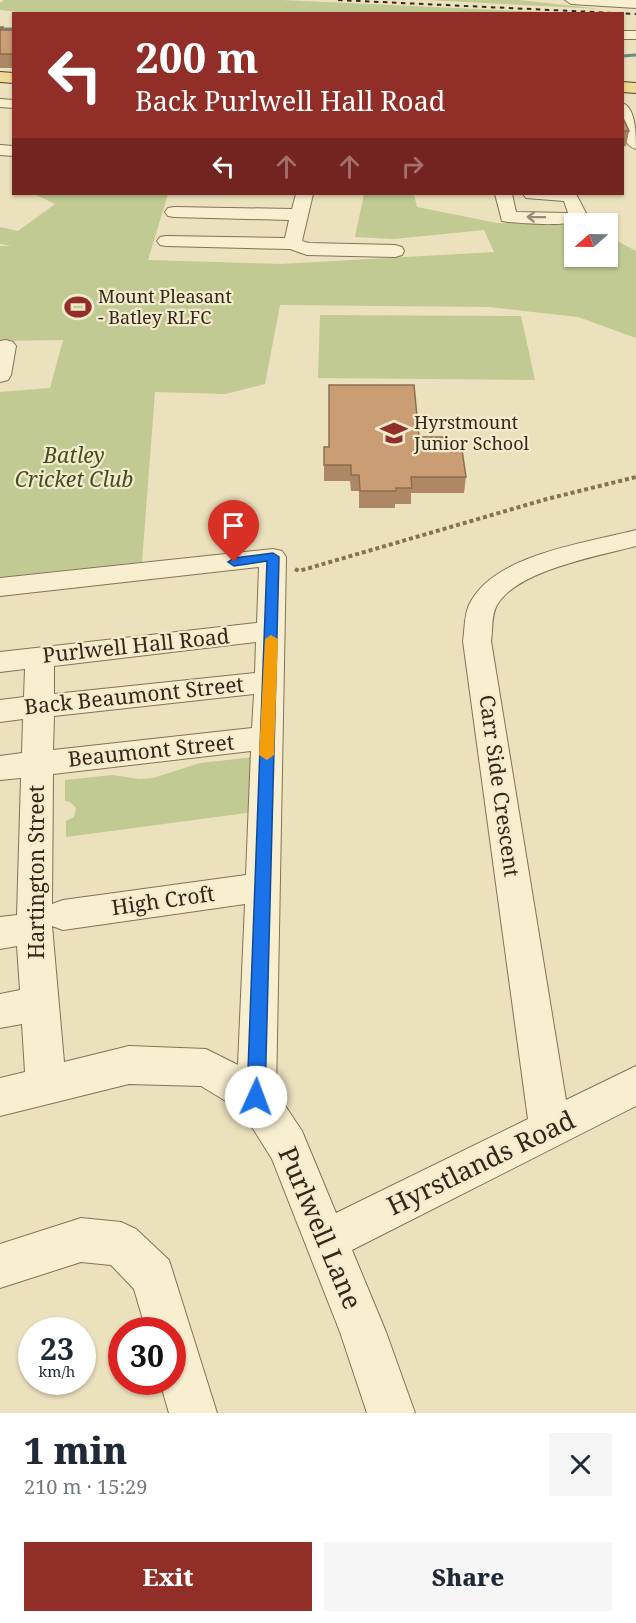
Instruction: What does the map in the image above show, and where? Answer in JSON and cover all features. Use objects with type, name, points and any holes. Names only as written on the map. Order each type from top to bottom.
[{"type":"street","points":[[571,0],[633,3]]},
{"type":"street","points":[[629,126],[636,145]]},
{"type":"street","points":[[504,195],[507,217],[571,218],[578,215],[572,198],[550,195]]},
{"type":"street","points":[[281,196],[303,202]]},
{"type":"street","points":[[174,212],[303,202]]},
{"type":"street","points":[[295,244],[303,202]]},
{"type":"street","points":[[167,240],[295,244],[396,251]]},
{"type":"street","points":[[0,375],[6,346]]},
{"type":"street","name":"Carr Side Crescent","points":[[550,1130],[477,641],[483,604],[503,581],[536,565],[634,546]]},
{"type":"street","points":[[0,587],[273,557],[256,1097]]},
{"type":"street","name":"Purlwell Hall Road","points":[[0,662],[272,631]]},
{"type":"street","name":"Hartington Street","points":[[40,657],[37,764],[48,922],[40,1004],[46,1087]]},
{"type":"street","name":"Back Beaumont Street","points":[[0,711],[269,682]]},
{"type":"street","name":"Beaumont Street","points":[[0,768],[267,738]]},
{"type":"street","name":"High Croft","points":[[0,933],[48,922],[262,887]]},
{"type":"street","points":[[0,1011],[40,1004]]},
{"type":"street","name":"Purlwell Lane","points":[[0,1097],[129,1065],[206,1068],[256,1097],[287,1146],[363,1332],[391,1413]]},
{"type":"street","name":"Hyrstlands Road","points":[[326,1239],[550,1130],[636,1085]]},
{"type":"street","points":[[0,1266],[81,1240],[121,1244],[153,1276],[165,1317]]},
{"type":"street","points":[[186,1390],[193,1413]]},
{"type":"path","points":[[273,557],[299,571],[547,499],[636,477]]},
{"type":"green space","points":[[4,0],[282,0],[543,12],[18,12],[0,10],[0,3]]},
{"type":"green space","points":[[426,0],[519,0],[601,9]]},
{"type":"green space","name":"Batley Cricket Club","points":[[36,195],[168,195],[148,260],[281,264],[494,252],[484,230],[394,239],[355,237],[364,195],[414,195],[417,207],[497,223],[564,224],[564,267],[618,267],[618,241],[636,251],[636,338],[578,317],[489,307],[280,305],[265,384],[225,394],[155,392],[142,562],[0,577],[0,392],[50,388],[63,340],[0,341],[0,246],[11,246],[0,244],[0,227],[18,231],[55,204]]},
{"type":"green space","points":[[320,315],[521,316],[535,380],[318,378]]},
{"type":"green space","points":[[255,757],[254,812],[66,837],[66,821],[74,817],[76,808],[70,802],[65,801],[65,780],[112,775],[140,779],[153,778],[200,763]]},
{"type":"building","points":[[0,27],[3,27],[1,30],[12,30],[12,54],[0,54]]},
{"type":"building","points":[[624,120],[629,131],[624,131]]},
{"type":"building","points":[[329,385],[414,385],[419,437],[448,437],[449,449],[462,450],[466,477],[411,477],[412,488],[396,488],[396,491],[360,491],[359,475],[351,475],[351,465],[324,465],[324,447],[329,447]]},
{"type":"waterway","points":[[0,29],[12,29]]},
{"type":"waterway","points":[[624,56],[636,55]]},
{"type":"railway","points":[[338,0],[593,12]]},
{"type":"railway","points":[[624,13],[636,14]]},
{"type":"slow traffic","points":[[267,755],[271,639]]},
{"type":"place","name":"Mount Pleasant - Batley RLFC","points":[[78,307]]},
{"type":"place","name":"Hyrstmount Junior School","points":[[394,433]]},
{"type":"route","points":[[234,562],[273,557],[256,1097]]}]
